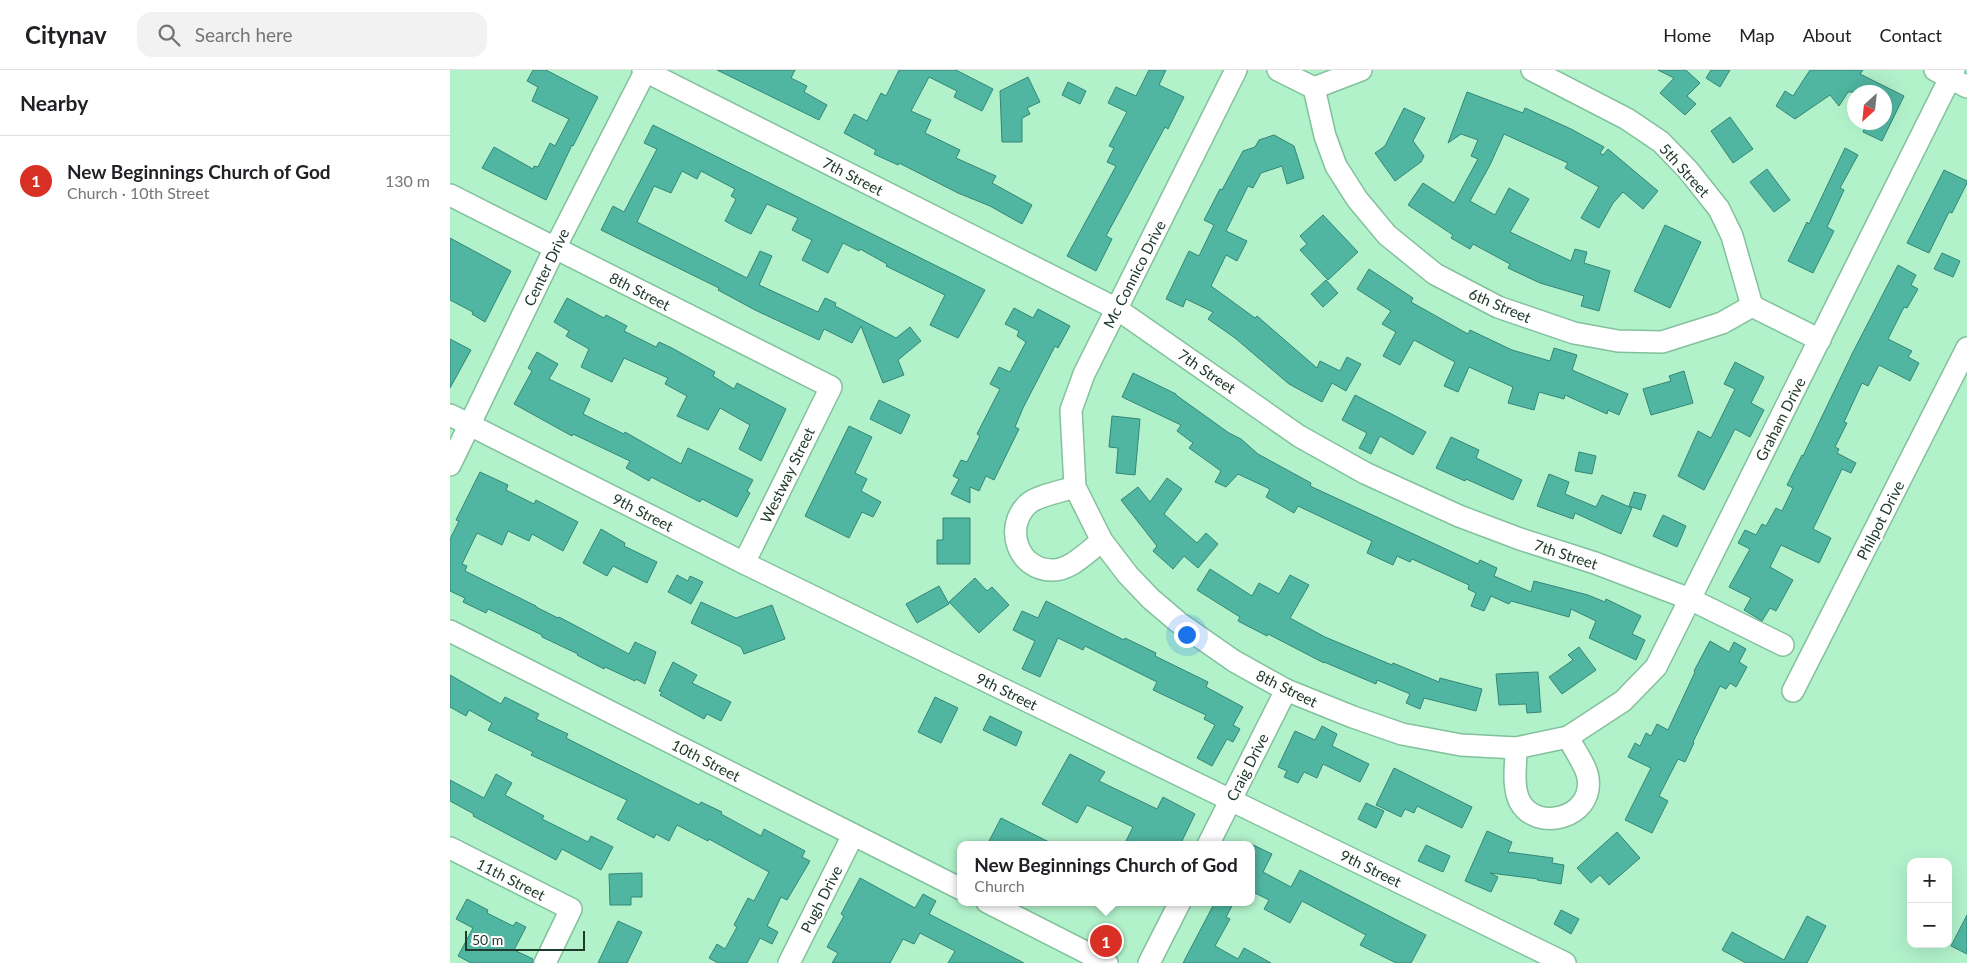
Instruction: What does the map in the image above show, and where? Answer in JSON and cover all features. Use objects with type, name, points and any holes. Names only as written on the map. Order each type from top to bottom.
[{"type":"street","name":"7th Street","points":[[645,70],[1117,309],[1299,436],[1365,473],[1459,516],[1520,539],[1595,563],[1690,599],[1783,645]]},
{"type":"street","name":"Center Drive","points":[[450,465],[555,248],[645,70]]},
{"type":"street","name":"Mc Connico Drive","points":[[1075,487],[1072,410],[1084,374],[1236,70]]},
{"type":"street","points":[[1278,70],[1314,88],[1361,70]]},
{"type":"street","name":"5th Street","points":[[1532,70],[1628,120],[1661,142],[1688,170],[1719,209],[1732,236],[1752,306]]},
{"type":"street","name":"Graham Drive","points":[[1568,737],[1623,701],[1656,667],[1952,77]]},
{"type":"street","name":"6th Street","points":[[1314,88],[1325,136],[1336,166],[1357,198],[1387,235],[1435,274],[1498,307],[1574,333],[1618,341],[1662,342],[1722,323],[1752,306]]},
{"type":"street","name":"8th Street","points":[[450,194],[831,387]]},
{"type":"street","points":[[1752,306],[1820,340]]},
{"type":"street","name":"Philpot Drive","points":[[1793,691],[1967,348]]},
{"type":"street","name":"Westway Street","points":[[744,563],[831,387]]},
{"type":"street","name":"9th Street","points":[[450,415],[744,563],[1565,963]]},
{"type":"street","points":[[1075,487],[1030,502],[1020,512],[1015,526],[1016,543],[1023,557],[1035,566],[1053,570],[1067,567],[1102,541]]},
{"type":"street","name":"8th Street","points":[[1075,487],[1102,541],[1128,575],[1151,599],[1234,661],[1286,690],[1402,734],[1461,745],[1516,748],[1568,737]]},
{"type":"street","name":"10th Street","points":[[450,631],[957,887]]},
{"type":"street","name":"Craig Drive","points":[[1210,841],[1286,690]]},
{"type":"street","points":[[1516,748],[1516,790],[1520,803],[1530,812],[1544,818],[1559,818],[1573,813],[1583,804],[1588,790],[1588,776],[1568,737]]},
{"type":"street","name":"Pugh Drive","points":[[789,963],[853,835]]},
{"type":"street","name":"11th Street","points":[[450,848],[571,909],[544,963]]},
{"type":"street","points":[[995,906],[1107,963]]},
{"type":"street","points":[[1149,963],[1178,906]]},
{"type":"building","points":[[533,70],[546,70],[598,97],[572,145],[546,200],[482,168],[494,147],[533,169],[534,166],[538,167],[550,143],[555,146],[569,119],[532,101],[538,87],[527,81]]},
{"type":"building","points":[[717,70],[795,70],[791,78],[807,86],[804,92],[827,105],[819,120]]},
{"type":"building","points":[[899,70],[956,70],[993,89],[982,111],[954,97],[957,91],[929,77],[911,111],[931,120],[925,133],[960,150],[956,158],[996,176],[992,183],[1032,205],[1022,224],[990,206],[958,193],[899,163],[898,165],[874,154],[876,150],[844,133],[854,114],[867,121],[881,93],[886,96]]},
{"type":"building","points":[[1149,70],[1166,70],[1159,85],[1184,97],[1168,129],[1165,127],[1106,236],[1112,239],[1096,271],[1067,256],[1116,166],[1107,162],[1114,148],[1109,146],[1127,112],[1108,103],[1116,87],[1136,96]]},
{"type":"building","points":[[1658,70],[1686,70],[1700,83],[1687,96],[1696,104],[1685,115],[1660,93],[1674,78]]},
{"type":"building","points":[[1711,70],[1730,70],[1720,87],[1706,78]]},
{"type":"building","points":[[1810,70],[1863,70],[1860,74],[1882,85],[1847,85],[1847,94],[1839,106],[1830,95],[1795,119],[1776,106],[1785,91],[1793,96]]},
{"type":"building","points":[[1028,77],[1040,102],[1027,108],[1030,114],[1022,118],[1022,142],[1002,142],[1000,91]]},
{"type":"building","points":[[1068,82],[1086,91],[1080,104],[1062,95]]},
{"type":"building","points":[[1892,90],[1904,96],[1892,121]]},
{"type":"building","points":[[1467,92],[1523,113],[1525,108],[1571,129],[1604,147],[1600,153],[1603,155],[1608,149],[1658,191],[1643,209],[1623,192],[1613,203],[1599,228],[1581,218],[1599,187],[1565,168],[1568,163],[1504,134],[1490,165],[1470,201],[1495,215],[1509,188],[1529,199],[1510,232],[1571,261],[1575,249],[1587,252],[1584,263],[1610,271],[1599,311],[1581,306],[1584,296],[1540,283],[1508,268],[1510,264],[1473,244],[1470,249],[1451,238],[1453,235],[1408,205],[1423,183],[1454,203],[1478,159],[1471,156],[1478,140],[1461,134],[1448,143]]},
{"type":"building","points":[[1404,108],[1425,118],[1413,141],[1424,156],[1421,162],[1395,181],[1375,153],[1385,146]]},
{"type":"building","points":[[1730,117],[1753,149],[1733,163],[1711,131]]},
{"type":"building","points":[[653,125],[985,290],[958,338],[930,325],[945,295],[886,266],[887,264],[860,249],[859,251],[843,243],[828,273],[802,260],[812,240],[792,230],[798,218],[767,204],[751,234],[736,227],[725,221],[736,199],[731,196],[735,189],[701,171],[697,179],[682,171],[671,193],[654,186],[637,222],[747,278],[760,251],[772,256],[759,285],[818,312],[825,298],[836,303],[835,306],[896,338],[910,327],[921,341],[898,360],[904,375],[883,383],[861,326],[852,343],[824,329],[819,340],[755,310],[718,290],[719,288],[601,230],[613,206],[624,212],[657,149],[644,143]]},
{"type":"building","points":[[1864,130],[1887,130],[1882,141],[1863,132]]},
{"type":"building","points":[[1274,135],[1294,146],[1304,178],[1287,184],[1282,166],[1261,173],[1253,188],[1248,186],[1226,231],[1247,241],[1237,261],[1226,255],[1211,286],[1255,318],[1257,316],[1317,368],[1320,361],[1340,371],[1347,357],[1361,364],[1346,391],[1332,383],[1322,402],[1289,384],[1235,338],[1208,319],[1213,312],[1186,299],[1183,307],[1166,299],[1189,251],[1199,256],[1214,225],[1204,220],[1243,151],[1255,147],[1259,140]]},
{"type":"building","points":[[1845,148],[1858,155],[1840,188],[1844,190],[1827,227],[1834,231],[1813,273],[1788,261],[1807,222],[1809,224]]},
{"type":"building","points":[[1767,169],[1790,200],[1774,212],[1750,182]]},
{"type":"building","points":[[1944,170],[1967,181],[1967,183],[1952,213],[1949,212],[1929,253],[1907,243]]},
{"type":"building","points":[[1323,215],[1358,252],[1328,280],[1300,250],[1307,244],[1300,236]]},
{"type":"building","points":[[1665,225],[1701,242],[1670,308],[1634,291]]},
{"type":"building","points":[[450,238],[511,271],[485,322],[472,314],[473,312],[450,300]]},
{"type":"building","points":[[1942,253],[1960,261],[1953,277],[1934,269]]},
{"type":"building","points":[[1898,265],[1916,275],[1911,285],[1918,289],[1907,308],[1904,307],[1888,339],[1912,351],[1908,357],[1919,363],[1910,381],[1879,365],[1868,386],[1862,383],[1844,422],[1847,423],[1835,447],[1839,449],[1837,453],[1856,463],[1851,473],[1842,469],[1813,529],[1831,538],[1819,563],[1781,545],[1770,567],[1793,580],[1776,611],[1770,608],[1762,621],[1744,610],[1751,598],[1729,587],[1750,549],[1738,543],[1745,530],[1756,535],[1762,524],[1766,526],[1776,508],[1782,511],[1793,488],[1787,485]]},
{"type":"building","points":[[1369,269],[1413,298],[1411,302],[1468,334],[1470,330],[1512,350],[1550,361],[1554,348],[1577,355],[1572,370],[1628,394],[1619,415],[1608,410],[1607,414],[1565,395],[1564,399],[1539,392],[1534,410],[1508,403],[1513,387],[1469,367],[1458,392],[1444,386],[1455,362],[1414,340],[1400,365],[1383,356],[1396,332],[1382,324],[1391,311],[1357,289]]},
{"type":"building","points":[[1326,280],[1338,293],[1323,307],[1311,294]]},
{"type":"building","points":[[567,298],[604,318],[606,315],[627,326],[624,331],[656,347],[659,342],[672,348],[715,372],[713,376],[734,389],[737,383],[786,409],[761,461],[739,449],[750,425],[720,408],[708,430],[677,416],[687,396],[665,384],[668,378],[624,358],[612,382],[581,367],[589,349],[566,336],[569,331],[554,322]]},
{"type":"building","points":[[1014,308],[1033,318],[1038,309],[1070,326],[1058,348],[1055,346],[1023,408],[1015,427],[1019,429],[994,480],[986,476],[979,491],[970,487],[970,503],[951,494],[959,479],[953,476],[961,460],[967,462],[980,436],[977,434],[1000,389],[990,384],[999,367],[1010,372],[1026,342],[1017,336],[1019,331],[1005,324]]},
{"type":"building","points":[[450,339],[471,350],[450,388]]},
{"type":"building","points":[[537,352],[558,364],[549,379],[590,399],[583,414],[624,434],[625,432],[681,464],[688,448],[753,480],[747,491],[750,493],[737,517],[702,499],[700,502],[651,477],[649,481],[626,468],[630,461],[573,434],[572,436],[514,404],[532,371],[528,368]]},
{"type":"building","points":[[1735,362],[1764,377],[1751,403],[1764,410],[1750,437],[1735,429],[1704,490],[1678,476],[1698,431],[1711,438],[1735,389],[1724,384]]},
{"type":"building","points":[[1684,371],[1693,403],[1651,415],[1643,389],[1671,381],[1669,376]]},
{"type":"building","points":[[1133,373],[1176,394],[1229,433],[1241,439],[1258,454],[1311,483],[1310,486],[1478,564],[1480,560],[1497,568],[1494,576],[1531,592],[1534,581],[1588,595],[1605,602],[1606,599],[1641,616],[1632,634],[1645,640],[1636,660],[1589,638],[1596,621],[1571,609],[1569,617],[1511,601],[1509,604],[1491,596],[1484,611],[1471,606],[1476,593],[1468,589],[1469,585],[1412,559],[1410,562],[1397,556],[1393,565],[1367,553],[1372,541],[1298,506],[1294,513],[1266,497],[1270,489],[1238,474],[1226,487],[1215,482],[1221,471],[1189,448],[1193,443],[1177,431],[1181,425],[1122,397]]},
{"type":"building","points":[[1355,395],[1426,432],[1413,455],[1380,436],[1371,454],[1359,448],[1367,433],[1342,420]]},
{"type":"building","points":[[879,400],[910,415],[901,434],[870,419]]},
{"type":"building","points":[[1112,416],[1140,419],[1135,475],[1116,473],[1118,448],[1109,447]]},
{"type":"building","points":[[849,426],[872,437],[855,473],[867,479],[861,491],[881,502],[873,517],[862,512],[849,538],[805,516]]},
{"type":"building","points":[[1451,437],[1479,450],[1476,458],[1522,480],[1513,500],[1436,468]]},
{"type":"building","points":[[1579,452],[1596,456],[1592,474],[1575,471]]},
{"type":"building","points":[[480,472],[508,485],[506,490],[534,504],[536,500],[578,522],[563,551],[532,534],[529,541],[508,531],[502,545],[477,533],[462,564],[467,566],[465,571],[629,654],[635,642],[656,652],[645,684],[605,667],[604,669],[542,637],[542,635],[488,609],[486,613],[463,602],[465,598],[450,591],[450,539],[459,521],[456,520]]},
{"type":"building","points":[[1549,474],[1569,482],[1565,494],[1596,507],[1602,495],[1632,508],[1621,534],[1575,513],[1573,519],[1537,506]]},
{"type":"building","points":[[1167,478],[1182,489],[1164,514],[1197,543],[1206,533],[1218,544],[1198,568],[1184,556],[1173,569],[1153,551],[1157,546],[1121,500],[1138,487],[1150,502]]},
{"type":"building","points":[[1634,492],[1646,495],[1641,510],[1629,506]]},
{"type":"building","points":[[1663,515],[1686,526],[1677,547],[1653,536]]},
{"type":"building","points":[[943,518],[970,518],[970,564],[937,564],[937,540],[943,540]]},
{"type":"building","points":[[601,529],[625,543],[624,546],[657,562],[647,583],[613,566],[607,576],[583,563]]},
{"type":"building","points":[[1210,569],[1252,596],[1259,583],[1279,594],[1290,575],[1309,585],[1290,618],[1325,637],[1392,665],[1393,663],[1439,682],[1440,678],[1482,689],[1476,711],[1424,698],[1420,709],[1406,703],[1410,694],[1377,680],[1376,684],[1324,663],[1238,621],[1240,617],[1197,590]]},
{"type":"building","points":[[677,575],[688,581],[690,576],[703,582],[691,604],[668,592]]},
{"type":"building","points":[[975,578],[987,591],[992,587],[1009,605],[979,633],[949,602]]},
{"type":"building","points":[[939,586],[949,604],[917,623],[906,604]]},
{"type":"building","points":[[1046,601],[1124,640],[1125,638],[1156,653],[1155,656],[1208,682],[1206,687],[1243,707],[1233,725],[1240,729],[1233,742],[1227,739],[1212,766],[1197,758],[1215,725],[1204,719],[1206,715],[1153,690],[1157,682],[1085,646],[1083,650],[1058,638],[1040,677],[1022,669],[1035,641],[1013,630],[1022,611],[1038,618]]},
{"type":"building","points":[[701,602],[736,618],[772,605],[785,639],[744,654],[741,647],[691,623]]},
{"type":"building","points":[[1710,641],[1729,652],[1734,642],[1746,649],[1739,662],[1747,667],[1736,687],[1730,683],[1726,689],[1720,686],[1685,762],[1678,759],[1659,796],[1668,801],[1652,833],[1625,820],[1651,768],[1628,757],[1635,743],[1640,746],[1646,733],[1651,736],[1657,724],[1668,730],[1694,671]]},
{"type":"building","points":[[1579,647],[1596,670],[1562,694],[1549,677],[1573,660],[1568,655]]},
{"type":"building","points":[[673,662],[697,675],[692,683],[731,702],[721,721],[707,714],[704,719],[660,695],[662,692],[659,691]]},
{"type":"building","points":[[1538,672],[1541,712],[1527,713],[1526,704],[1499,705],[1496,674]]},
{"type":"building","points":[[450,675],[501,704],[505,697],[539,714],[536,719],[568,734],[566,738],[699,805],[701,802],[722,812],[721,814],[761,836],[764,829],[805,851],[802,857],[810,861],[787,900],[781,897],[767,926],[778,932],[772,944],[760,938],[747,963],[718,963],[709,958],[717,944],[725,949],[737,927],[734,925],[748,898],[754,901],[769,872],[709,839],[708,841],[677,825],[669,841],[656,834],[654,838],[617,819],[627,800],[531,755],[533,752],[488,730],[492,723],[469,710],[466,716],[450,707]]},
{"type":"building","points":[[935,697],[958,708],[941,743],[918,732]]},
{"type":"building","points":[[990,716],[1022,732],[1016,746],[983,730]]},
{"type":"building","points":[[1322,726],[1337,734],[1332,746],[1369,764],[1360,782],[1323,764],[1317,778],[1304,772],[1298,783],[1284,777],[1287,771],[1278,767],[1295,731],[1315,740]]},
{"type":"building","points":[[1070,754],[1105,772],[1099,781],[1157,809],[1163,797],[1195,814],[1182,841],[1126,841],[1133,827],[1087,805],[1077,823],[1042,804]]},
{"type":"building","points":[[1394,768],[1472,807],[1462,828],[1417,806],[1414,813],[1405,809],[1401,817],[1376,805]]},
{"type":"building","points":[[496,774],[512,783],[505,795],[544,816],[542,819],[588,842],[591,836],[613,847],[601,870],[562,849],[556,860],[473,816],[474,814],[450,801],[450,780],[484,798]]},
{"type":"building","points":[[1366,803],[1384,811],[1376,828],[1358,819]]},
{"type":"building","points":[[1001,818],[1047,841],[989,841]]},
{"type":"building","points":[[1487,831],[1512,842],[1508,852],[1553,858],[1552,863],[1564,865],[1561,884],[1490,873],[1498,877],[1491,892],[1465,881]]},
{"type":"building","points":[[1617,832],[1640,858],[1609,885],[1600,875],[1591,883],[1577,868]]},
{"type":"building","points":[[1426,845],[1450,856],[1443,872],[1418,861]]},
{"type":"building","points":[[1255,846],[1272,854],[1263,872],[1291,887],[1300,870],[1426,935],[1411,963],[1396,963],[1360,945],[1366,935],[1302,901],[1290,923],[1264,909],[1269,900],[1255,893]]},
{"type":"building","points":[[642,873],[642,897],[631,897],[631,905],[610,905],[609,874]]},
{"type":"building","points":[[860,878],[915,908],[923,894],[936,901],[929,914],[1024,963],[948,963],[955,951],[920,933],[914,944],[903,939],[890,963],[832,963],[838,953],[827,947],[844,916],[841,914]]},
{"type":"building","points":[[467,899],[488,910],[487,913],[513,926],[516,922],[526,927],[514,950],[533,959],[533,963],[471,963],[458,956],[473,928],[456,919]]},
{"type":"building","points":[[1213,906],[1232,906],[1226,917],[1230,919],[1215,946],[1238,959],[1244,948],[1271,963],[1183,963]]},
{"type":"building","points":[[1561,910],[1579,919],[1571,934],[1554,924]]},
{"type":"building","points":[[1967,915],[1967,954],[1952,946]]},
{"type":"building","points":[[1807,916],[1826,926],[1807,963],[1746,963],[1722,950],[1732,932],[1784,960]]},
{"type":"building","points":[[618,921],[642,932],[627,963],[598,963]]},
{"type":"place","name":"New Beginnings Church of God","points":[[1106,941]]}]
